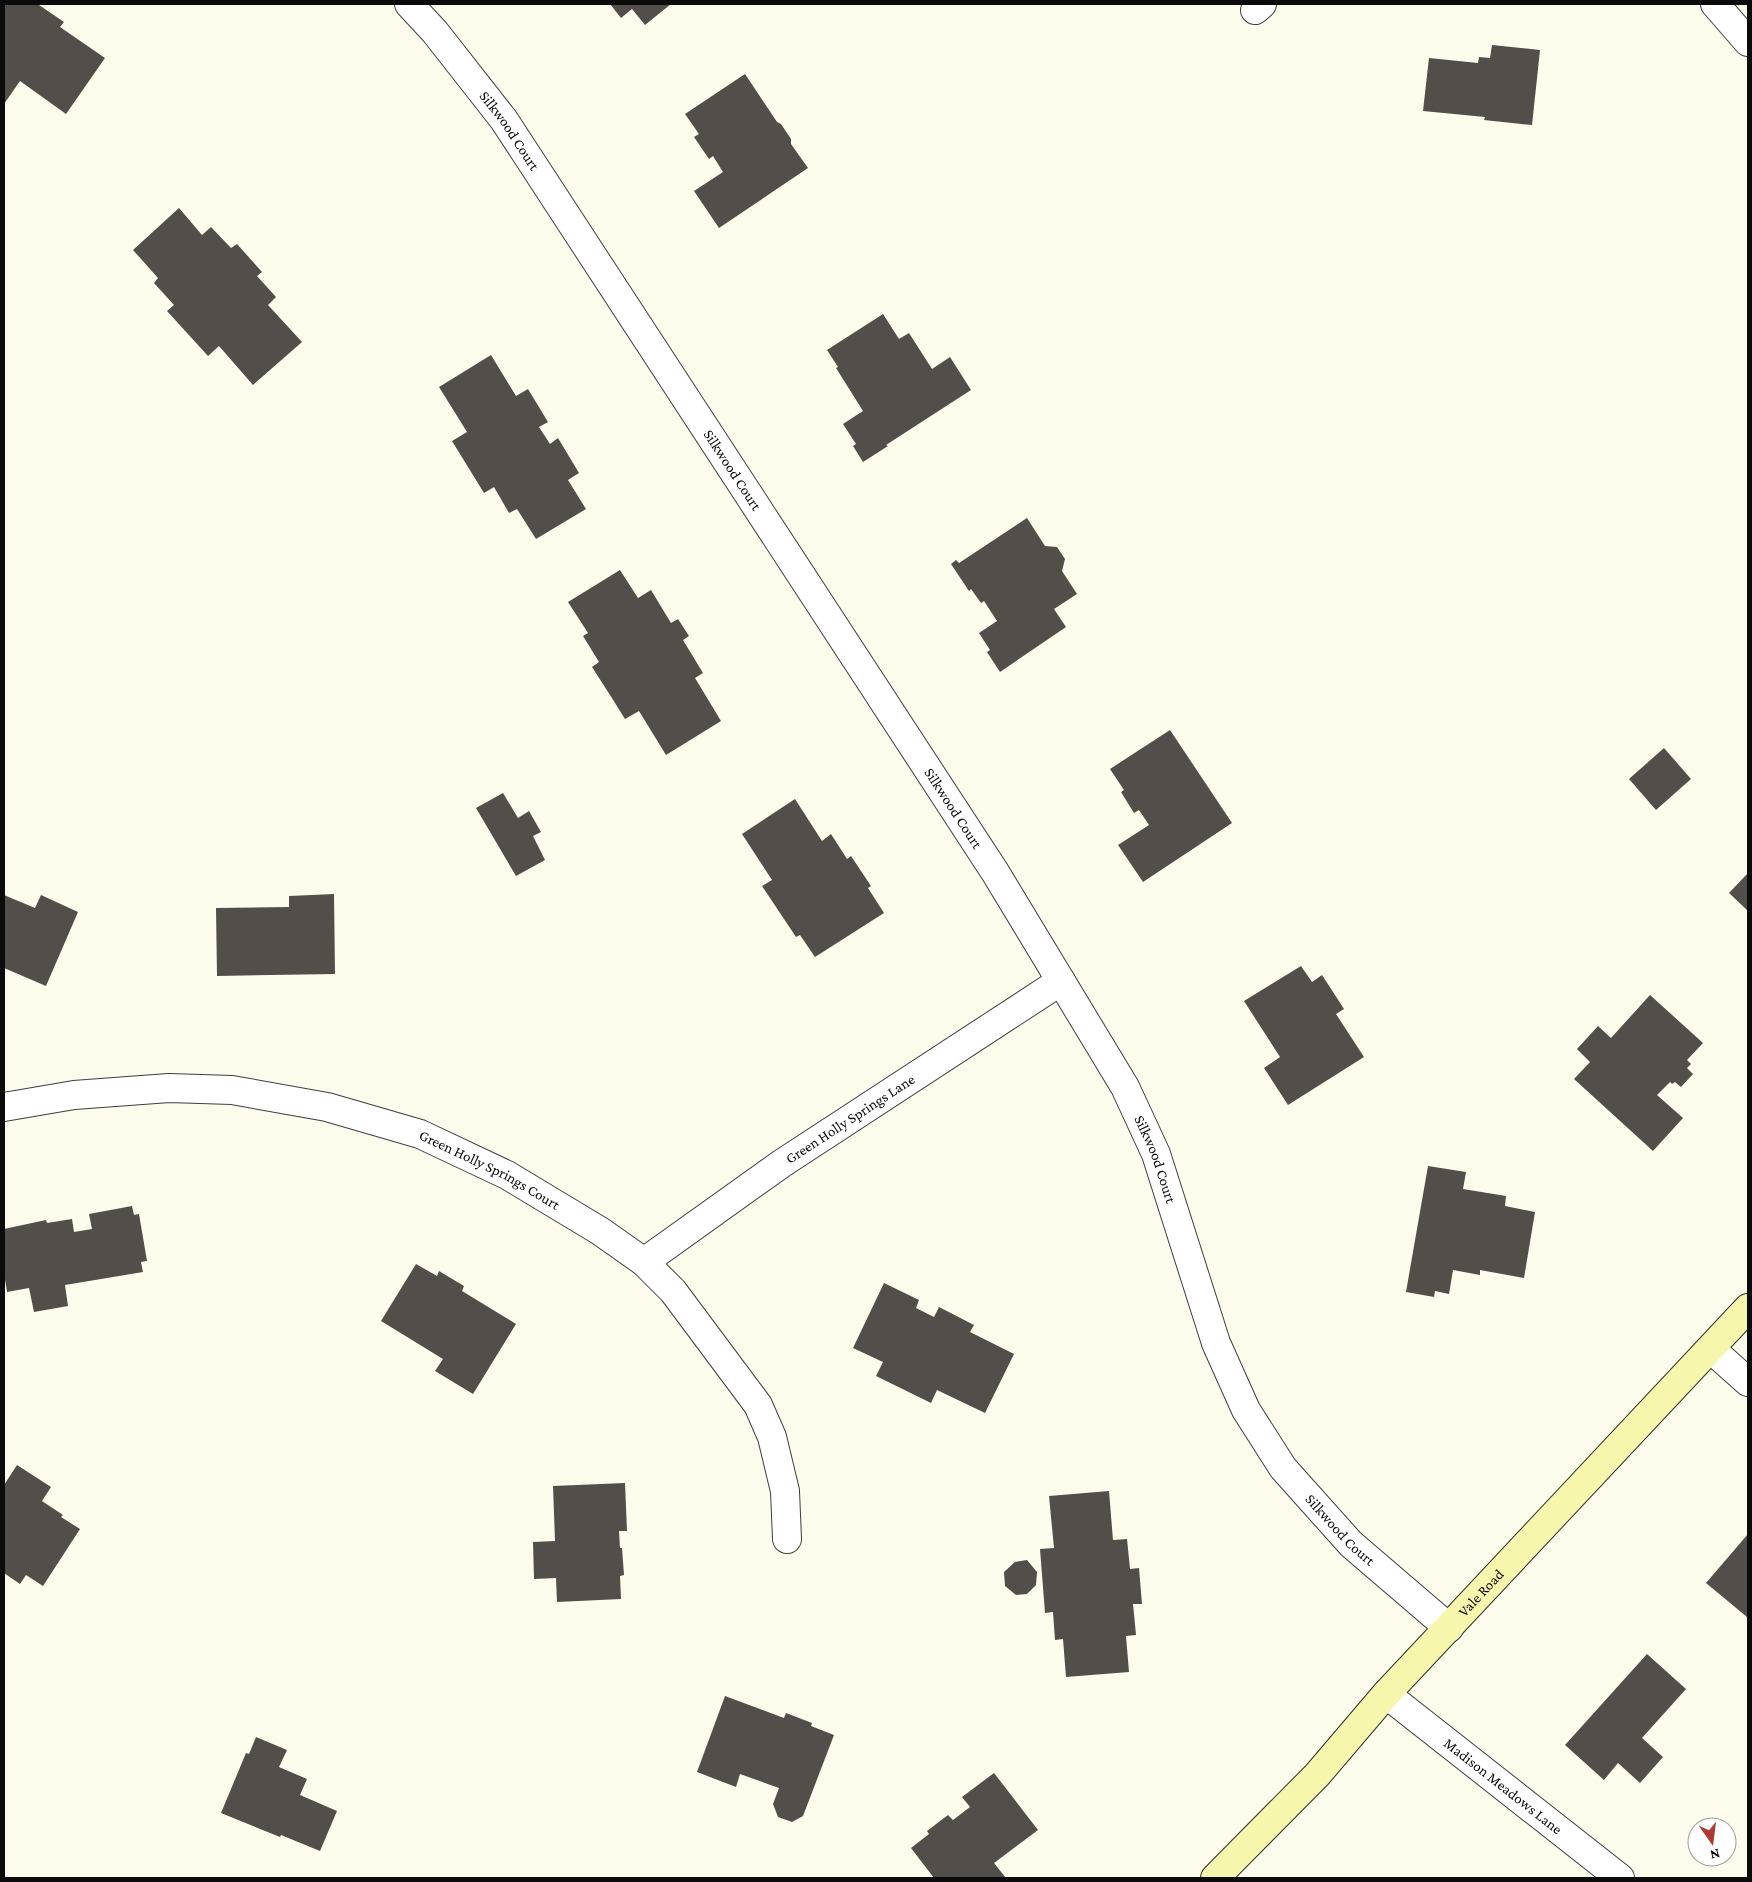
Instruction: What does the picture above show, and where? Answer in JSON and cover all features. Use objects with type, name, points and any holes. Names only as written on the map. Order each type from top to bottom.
[{"type":"main road","name":"Vale Road","points":[[1215,1878],[1317,1775],[1386,1694],[1748,1308]]},
{"type":"street","name":"Silkwood Court","points":[[409,4],[436,32],[504,120],[995,872],[1125,1088],[1156,1154],[1216,1343],[1246,1410],[1283,1468],[1351,1544],[1448,1628]]},
{"type":"street","points":[[1715,4],[1748,42]]},
{"type":"street","name":"Green Holly Springs Lane","points":[[644,1262],[781,1164],[1061,981]]},
{"type":"street","name":"Green Holly Springs Court","points":[[4,1106],[74,1095],[169,1088],[232,1090],[326,1107],[420,1134],[508,1175],[600,1231],[644,1262],[673,1291],[758,1405],[772,1437],[785,1491],[787,1539]]},
{"type":"street","points":[[1711,1349],[1748,1382]]},
{"type":"street","name":"Madison Meadows Lane","points":[[1386,1694],[1620,1878]]},
{"type":"building","points":[[4,4],[41,4],[39,5],[64,22],[60,27],[105,58],[66,114],[20,81],[4,104]]},
{"type":"building","points":[[610,4],[671,4],[645,25],[632,9],[621,18]]},
{"type":"building","points":[[1492,45],[1540,50],[1532,125],[1484,120],[1485,117],[1423,111],[1429,58],[1478,63],[1479,57],[1490,58]]},
{"type":"building","points":[[745,74],[777,122],[781,124],[791,139],[791,144],[808,168],[719,228],[694,191],[723,172],[713,156],[709,159],[694,137],[699,134],[685,114]]},
{"type":"building","points":[[179,208],[202,235],[211,227],[231,248],[237,244],[262,272],[257,276],[276,297],[268,305],[302,342],[253,385],[219,346],[208,356],[167,311],[174,305],[154,283],[158,278],[133,250]]},
{"type":"building","points":[[883,314],[899,339],[909,333],[932,369],[950,357],[971,390],[863,462],[853,446],[856,444],[843,424],[863,411],[827,350]]},
{"type":"building","points":[[491,355],[516,396],[528,389],[548,422],[539,427],[550,444],[558,438],[579,473],[568,480],[586,509],[536,539],[517,509],[509,513],[494,487],[484,493],[452,441],[467,432],[439,387]]},
{"type":"building","points":[[1027,518],[1045,546],[1057,547],[1065,559],[1062,571],[1077,594],[1054,609],[1066,627],[1000,672],[987,652],[990,650],[979,633],[997,621],[984,601],[981,603],[971,589],[969,591],[951,564],[956,560],[959,563]]},
{"type":"building","points":[[620,570],[638,598],[651,590],[671,623],[678,619],[689,636],[683,640],[703,673],[695,678],[721,721],[666,755],[639,711],[625,719],[592,667],[599,662],[583,636],[588,633],[568,602]]},
{"type":"building","points":[[1170,730],[1232,823],[1143,882],[1118,845],[1149,825],[1139,810],[1134,813],[1121,792],[1124,790],[1110,769]]},
{"type":"building","points":[[1664,748],[1691,779],[1656,810],[1629,779]]},
{"type":"building","points":[[503,793],[518,818],[529,811],[541,832],[533,836],[545,860],[516,876],[476,808]]},
{"type":"building","points":[[795,799],[822,841],[831,834],[847,859],[851,856],[871,886],[868,888],[884,913],[815,957],[800,935],[796,937],[762,886],[772,880],[742,834]]},
{"type":"building","points":[[1748,873],[1748,911],[1729,893]]},
{"type":"building","points":[[334,894],[335,974],[217,976],[216,908],[289,907],[289,896]]},
{"type":"building","points":[[4,895],[35,908],[41,895],[78,912],[46,986],[4,968]]},
{"type":"building","points":[[1301,966],[1312,982],[1322,975],[1344,1009],[1336,1014],[1364,1057],[1288,1105],[1264,1068],[1280,1057],[1244,1001]]},
{"type":"building","points":[[1650,995],[1703,1043],[1687,1060],[1691,1064],[1687,1068],[1693,1074],[1681,1087],[1675,1082],[1672,1084],[1670,1082],[1657,1095],[1683,1118],[1653,1151],[1574,1079],[1590,1062],[1577,1049],[1598,1026],[1611,1038]]},
{"type":"building","points":[[1428,1166],[1466,1172],[1463,1189],[1506,1196],[1505,1206],[1535,1212],[1524,1278],[1480,1270],[1480,1275],[1453,1270],[1449,1294],[1435,1291],[1434,1297],[1406,1292]]},
{"type":"building","points":[[132,1206],[134,1215],[139,1214],[147,1261],[141,1262],[143,1272],[65,1285],[68,1306],[34,1312],[29,1288],[7,1292],[4,1273],[4,1229],[46,1220],[47,1223],[72,1219],[74,1232],[92,1229],[89,1214]]},
{"type":"building","points":[[416,1264],[437,1276],[439,1271],[464,1286],[462,1291],[516,1324],[473,1394],[435,1371],[443,1359],[381,1321]]},
{"type":"building","points":[[884,1283],[919,1300],[916,1308],[934,1317],[939,1307],[974,1325],[970,1332],[1014,1354],[985,1413],[937,1390],[931,1403],[876,1376],[883,1362],[853,1348]]},
{"type":"building","points":[[17,1465],[51,1487],[42,1501],[63,1515],[61,1517],[80,1529],[43,1586],[26,1575],[20,1584],[4,1573],[4,1485]]},
{"type":"building","points":[[625,1483],[627,1531],[619,1531],[624,1575],[620,1576],[621,1599],[557,1602],[556,1578],[534,1579],[533,1542],[555,1541],[553,1486]]},
{"type":"building","points":[[1109,1491],[1113,1540],[1127,1539],[1130,1569],[1139,1568],[1142,1604],[1133,1604],[1136,1635],[1126,1636],[1129,1672],[1066,1677],[1063,1639],[1055,1640],[1053,1612],[1045,1613],[1040,1549],[1054,1548],[1049,1496]]},
{"type":"building","points":[[1748,1534],[1748,1615],[1747,1617],[1706,1583]]},
{"type":"building","points":[[1027,1560],[1037,1572],[1036,1585],[1027,1594],[1016,1595],[1005,1586],[1004,1572],[1015,1562]]},
{"type":"building","points":[[1647,1654],[1686,1689],[1642,1738],[1663,1757],[1640,1783],[1618,1763],[1604,1780],[1565,1745]]},
{"type":"building","points":[[725,1696],[784,1718],[786,1713],[812,1723],[811,1726],[834,1735],[803,1816],[792,1822],[778,1817],[773,1804],[779,1788],[740,1774],[736,1787],[697,1772]]},
{"type":"building","points":[[256,1737],[287,1750],[279,1767],[307,1779],[300,1795],[337,1811],[320,1851],[221,1813],[246,1753],[249,1754]]},
{"type":"building","points":[[994,1773],[1038,1830],[994,1863],[1006,1878],[934,1878],[911,1848],[929,1834],[927,1831],[948,1815],[953,1820],[970,1807],[962,1797]]}]
